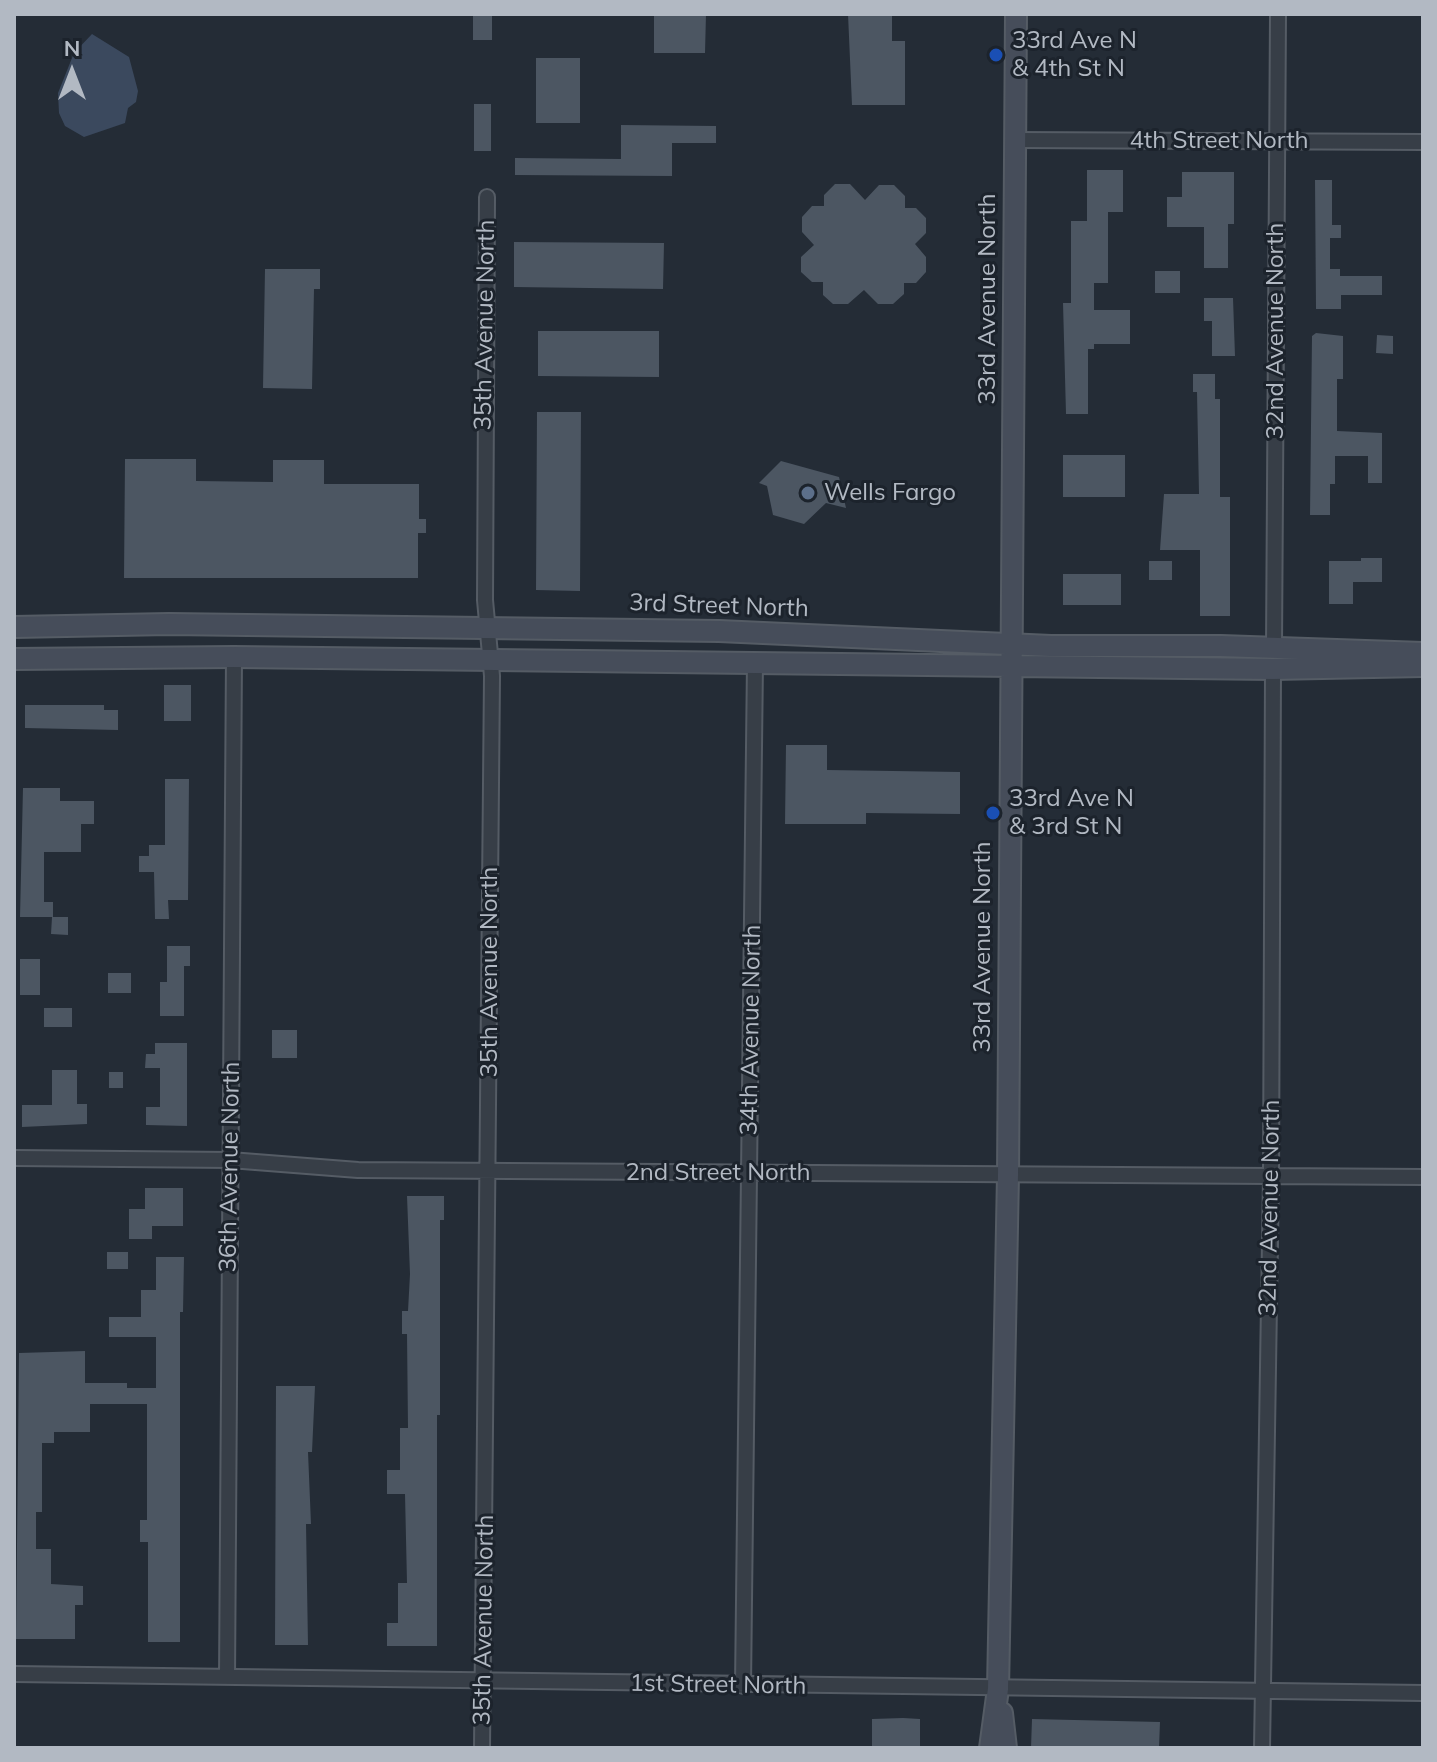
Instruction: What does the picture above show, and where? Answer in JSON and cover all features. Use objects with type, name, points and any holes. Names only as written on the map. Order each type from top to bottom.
[{"type":"main road","name":"33rd Avenue North","points":[[990,1748],[998,1689],[1008,1175],[1016,14]]},
{"type":"main road","name":"3rd Street North","points":[[14,627],[169,624],[719,631],[1011,654],[1273,669],[1423,666]]},
{"type":"main road","name":"3rd Street North","points":[[14,659],[234,657],[492,662],[755,662],[1274,647],[1423,653]]},
{"type":"main road","name":"33rd Avenue North","points":[[998,1689],[1006,1748]]},
{"type":"street","name":"32nd Avenue North","points":[[1274,647],[1278,14]]},
{"type":"street","name":"4th Street North","points":[[1015,140],[1423,142]]},
{"type":"street","name":"35th Avenue North","points":[[482,1748],[492,662],[485,627],[487,197]]},
{"type":"street","name":"36th Avenue North","points":[[227,1677],[234,657]]},
{"type":"street","name":"34th Avenue North","points":[[743,1686],[755,662]]},
{"type":"street","name":"32nd Avenue North","points":[[1262,1748],[1271,1177],[1273,669]]},
{"type":"street","name":"2nd Street North","points":[[14,1158],[230,1160],[358,1170],[1423,1177]]},
{"type":"street","name":"1st Street North","points":[[14,1674],[1423,1693]]},
{"type":"water","points":[[92,34],[129,57],[138,91],[136,102],[128,108],[125,123],[84,137],[65,126],[59,113],[58,93],[74,53]]},
{"type":"building","points":[[473,14],[492,14],[492,40],[473,40]]},
{"type":"building","points":[[654,14],[706,14],[705,53],[654,53]]},
{"type":"building","points":[[848,14],[892,14],[892,41],[905,41],[905,105],[852,105]]},
{"type":"building","points":[[536,58],[580,58],[580,123],[536,123]]},
{"type":"building","points":[[474,104],[491,104],[491,151],[474,151]]},
{"type":"building","points":[[621,125],[716,126],[716,143],[672,143],[672,176],[515,175],[515,158],[621,159]]},
{"type":"building","points":[[1087,170],[1123,170],[1123,212],[1108,212],[1108,283],[1094,283],[1094,310],[1130,310],[1130,344],[1094,344],[1094,349],[1088,349],[1088,414],[1066,414],[1063,303],[1071,303],[1071,221],[1087,221]]},
{"type":"building","points":[[1182,172],[1234,172],[1234,224],[1228,224],[1228,268],[1204,268],[1204,227],[1167,227],[1167,197],[1182,197]]},
{"type":"building","points":[[1315,180],[1332,180],[1332,225],[1341,225],[1341,238],[1330,238],[1330,269],[1340,269],[1340,276],[1382,276],[1382,295],[1341,295],[1341,309],[1316,309]]},
{"type":"building","points":[[835,184],[850,184],[865,200],[879,185],[894,185],[905,196],[905,208],[916,208],[926,218],[926,233],[915,244],[926,257],[926,272],[916,283],[904,283],[904,294],[893,304],[878,304],[864,290],[848,304],[833,304],[823,295],[823,282],[812,282],[801,272],[801,257],[814,245],[802,232],[802,217],[812,206],[824,206],[824,195]]},
{"type":"building","points":[[514,242],[664,243],[663,289],[514,287]]},
{"type":"building","points":[[265,269],[320,269],[320,289],[314,289],[312,389],[263,388]]},
{"type":"building","points":[[1155,271],[1180,271],[1180,293],[1155,293]]},
{"type":"building","points":[[1204,298],[1233,298],[1235,356],[1212,356],[1212,321],[1204,321]]},
{"type":"building","points":[[538,331],[659,331],[659,377],[538,376]]},
{"type":"building","points":[[1316,333],[1343,336],[1343,379],[1337,379],[1337,431],[1382,433],[1382,483],[1368,483],[1368,456],[1335,456],[1335,484],[1330,484],[1330,515],[1310,515],[1312,336]]},
{"type":"building","points":[[1377,335],[1393,336],[1393,354],[1376,353]]},
{"type":"building","points":[[1193,374],[1215,374],[1215,399],[1220,399],[1220,497],[1230,497],[1230,616],[1200,616],[1200,550],[1160,550],[1164,494],[1199,494],[1197,392],[1193,392]]},
{"type":"building","points":[[537,412],[581,412],[580,591],[536,590]]},
{"type":"building","points":[[1063,455],[1125,455],[1125,497],[1063,497]]},
{"type":"building","points":[[125,459],[196,459],[196,481],[273,482],[273,460],[324,460],[324,484],[419,484],[419,519],[426,519],[426,533],[418,533],[418,578],[124,578]]},
{"type":"building","name":"Wells Fargo","points":[[781,461],[839,477],[846,508],[826,503],[804,524],[773,515],[767,486],[759,483]]},
{"type":"building","points":[[1361,558],[1382,558],[1382,582],[1353,582],[1353,604],[1329,604],[1329,561],[1361,561]]},
{"type":"building","points":[[1149,561],[1172,561],[1172,580],[1149,580]]},
{"type":"building","points":[[1063,574],[1121,574],[1121,605],[1063,605]]},
{"type":"building","points":[[164,685],[191,685],[191,721],[164,721]]},
{"type":"building","points":[[25,705],[104,705],[104,710],[118,710],[118,730],[25,728]]},
{"type":"building","points":[[786,745],[827,745],[827,770],[960,772],[960,814],[866,813],[866,824],[785,824]]},
{"type":"building","points":[[165,779],[189,779],[188,900],[168,900],[169,919],[155,919],[154,872],[139,872],[139,856],[149,856],[149,845],[165,845]]},
{"type":"building","points":[[23,788],[60,788],[60,801],[94,801],[94,824],[81,824],[81,852],[44,852],[44,902],[53,902],[53,917],[68,917],[68,935],[51,934],[52,917],[20,917]]},
{"type":"building","points":[[167,946],[190,946],[190,966],[184,966],[184,1016],[160,1016],[160,982],[167,982]]},
{"type":"building","points":[[20,959],[40,959],[40,995],[20,995]]},
{"type":"building","points":[[108,973],[131,973],[131,993],[108,993]]},
{"type":"building","points":[[44,1008],[72,1008],[72,1027],[44,1027]]},
{"type":"building","points":[[272,1030],[297,1030],[297,1058],[272,1058]]},
{"type":"building","points":[[155,1043],[187,1043],[187,1126],[146,1125],[146,1107],[160,1107],[160,1068],[145,1068],[146,1054],[155,1054]]},
{"type":"building","points":[[52,1070],[77,1070],[77,1104],[87,1104],[87,1124],[22,1127],[22,1105],[52,1105]]},
{"type":"building","points":[[109,1072],[123,1072],[123,1088],[109,1088]]},
{"type":"building","points":[[145,1188],[183,1188],[183,1226],[152,1226],[152,1239],[129,1239],[129,1209],[145,1209]]},
{"type":"building","points":[[407,1196],[444,1196],[444,1220],[440,1220],[437,1646],[387,1646],[387,1623],[398,1623],[398,1583],[407,1583],[405,1494],[387,1494],[387,1470],[400,1470],[400,1428],[408,1428],[407,1334],[402,1334],[402,1311],[408,1311],[410,1274]]},
{"type":"building","points":[[107,1252],[128,1252],[128,1269],[107,1269]]},
{"type":"building","points":[[156,1257],[184,1257],[183,1312],[180,1312],[180,1642],[148,1642],[148,1542],[140,1542],[140,1520],[147,1520],[147,1404],[90,1404],[90,1432],[54,1432],[54,1443],[42,1443],[42,1512],[36,1512],[36,1549],[51,1549],[51,1584],[83,1586],[83,1605],[75,1605],[75,1639],[16,1639],[19,1353],[85,1351],[85,1383],[127,1383],[127,1388],[156,1388],[156,1337],[109,1337],[109,1317],[141,1317],[141,1290],[156,1290]]},
{"type":"building","points":[[276,1386],[315,1386],[312,1452],[308,1452],[311,1524],[306,1524],[308,1645],[275,1645]]},
{"type":"building","points":[[872,1719],[920,1719],[920,1748],[872,1748]]},
{"type":"building","points":[[1032,1719],[1160,1722],[1159,1748],[1031,1748]]},
{"type":"place","name":"33rd Ave N & 4th St N","points":[[996,55]]},
{"type":"place","name":"Wells Fargo","points":[[808,493]]},
{"type":"place","name":"33rd Ave N & 3rd St N","points":[[993,813]]}]
